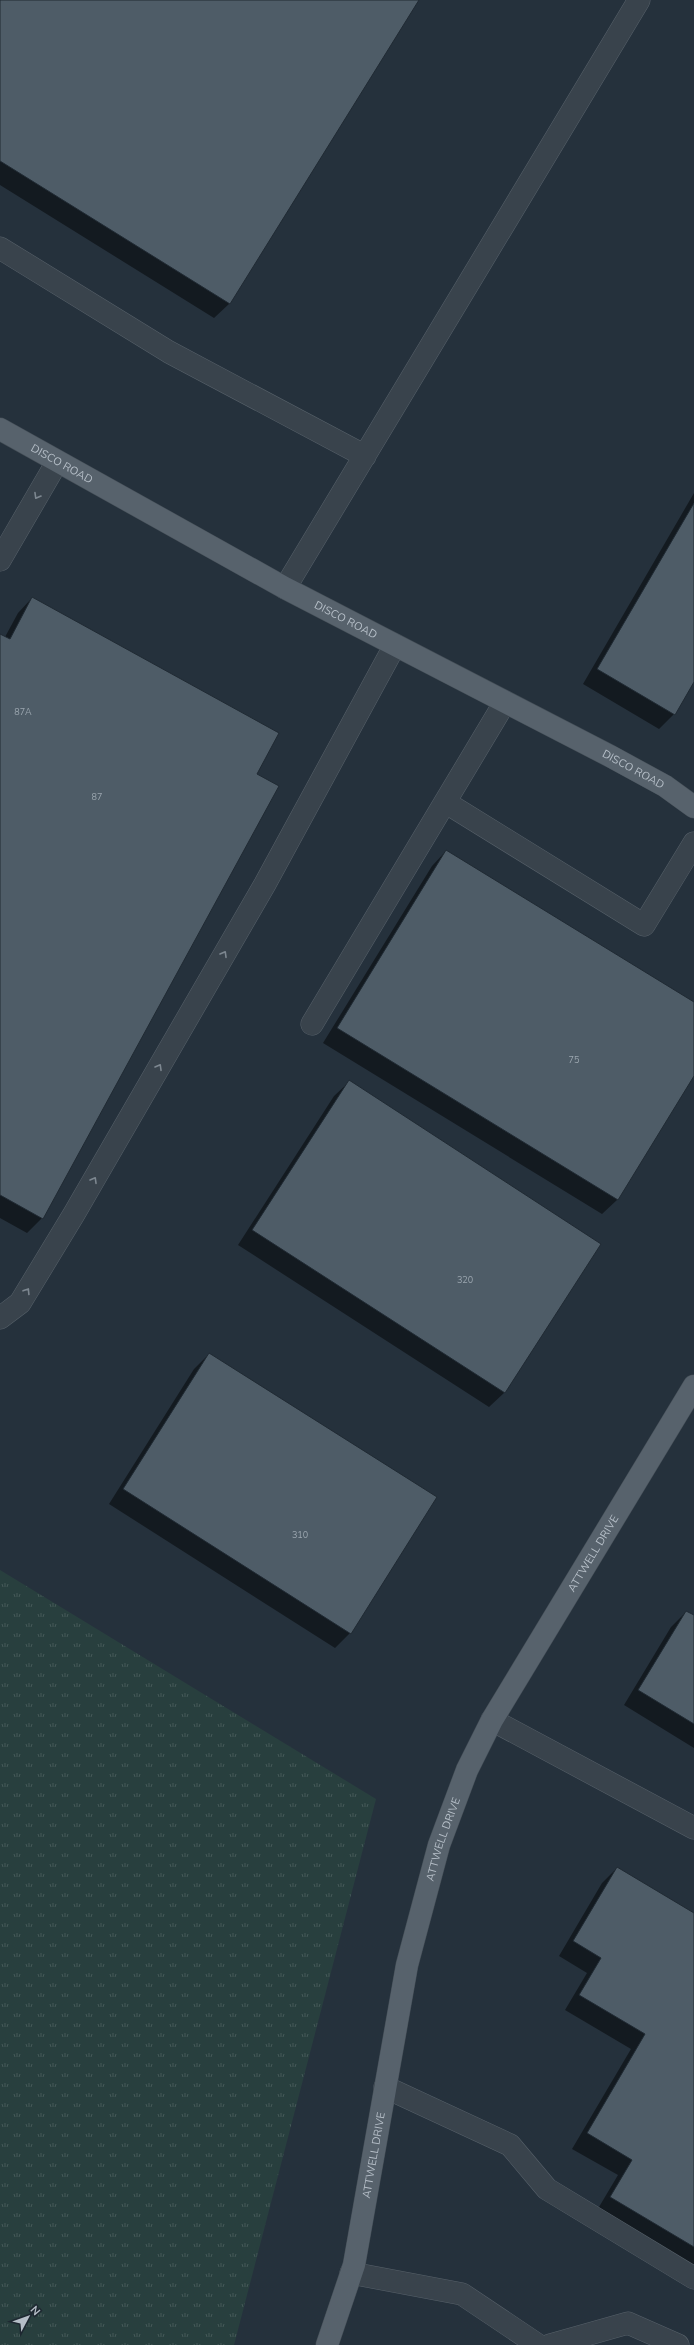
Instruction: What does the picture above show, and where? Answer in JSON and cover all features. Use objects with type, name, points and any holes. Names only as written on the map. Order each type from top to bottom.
[{"type":"main road","name":"DISCO ROAD","points":[[0,429],[285,588],[610,756],[665,786],[694,807]]},
{"type":"main road","name":"ATTWELL DRIVE","points":[[327,2345],[351,2273],[407,1964],[439,1845],[467,1770],[492,1720],[694,1386]]},
{"type":"lane","points":[[285,588],[639,0]]},
{"type":"lane","points":[[0,248],[169,352],[365,456]]},
{"type":"lane","points":[[0,560],[57,462]]},
{"type":"lane","points":[[0,1318],[20,1302],[74,1214],[265,884],[394,645]]},
{"type":"lane","points":[[312,1024],[505,702]]},
{"type":"lane","points":[[445,802],[644,925],[694,843]]},
{"type":"lane","points":[[492,1720],[694,1828]]},
{"type":"lane","points":[[385,2087],[510,2145],[548,2189],[694,2278]]},
{"type":"lane","points":[[351,2273],[462,2294],[538,2345]]},
{"type":"lane","points":[[550,2345],[628,2323],[678,2345]]},
{"type":"green space","points":[[0,1570],[376,1799],[234,2345],[0,2345]]},
{"type":"building","points":[[0,0],[419,0],[230,304],[0,161]]},
{"type":"building","points":[[694,503],[694,682],[675,715],[597,669]]},
{"type":"building","points":[[32,597],[279,733],[257,774],[279,786],[43,1219],[0,1195],[0,634],[10,639]]},
{"type":"building","points":[[446,850],[694,1002],[694,1076],[618,1200],[337,1028]]},
{"type":"building","points":[[349,1080],[601,1244],[505,1393],[252,1230]]},
{"type":"building","points":[[209,1353],[437,1497],[351,1634],[123,1489]]},
{"type":"building","points":[[686,1611],[694,1615],[694,1724],[638,1690]]},
{"type":"building","points":[[617,1867],[694,1913],[694,2247],[610,2197],[632,2160],[587,2133],[645,2034],[579,1995],[601,1958],[573,1941]]}]
